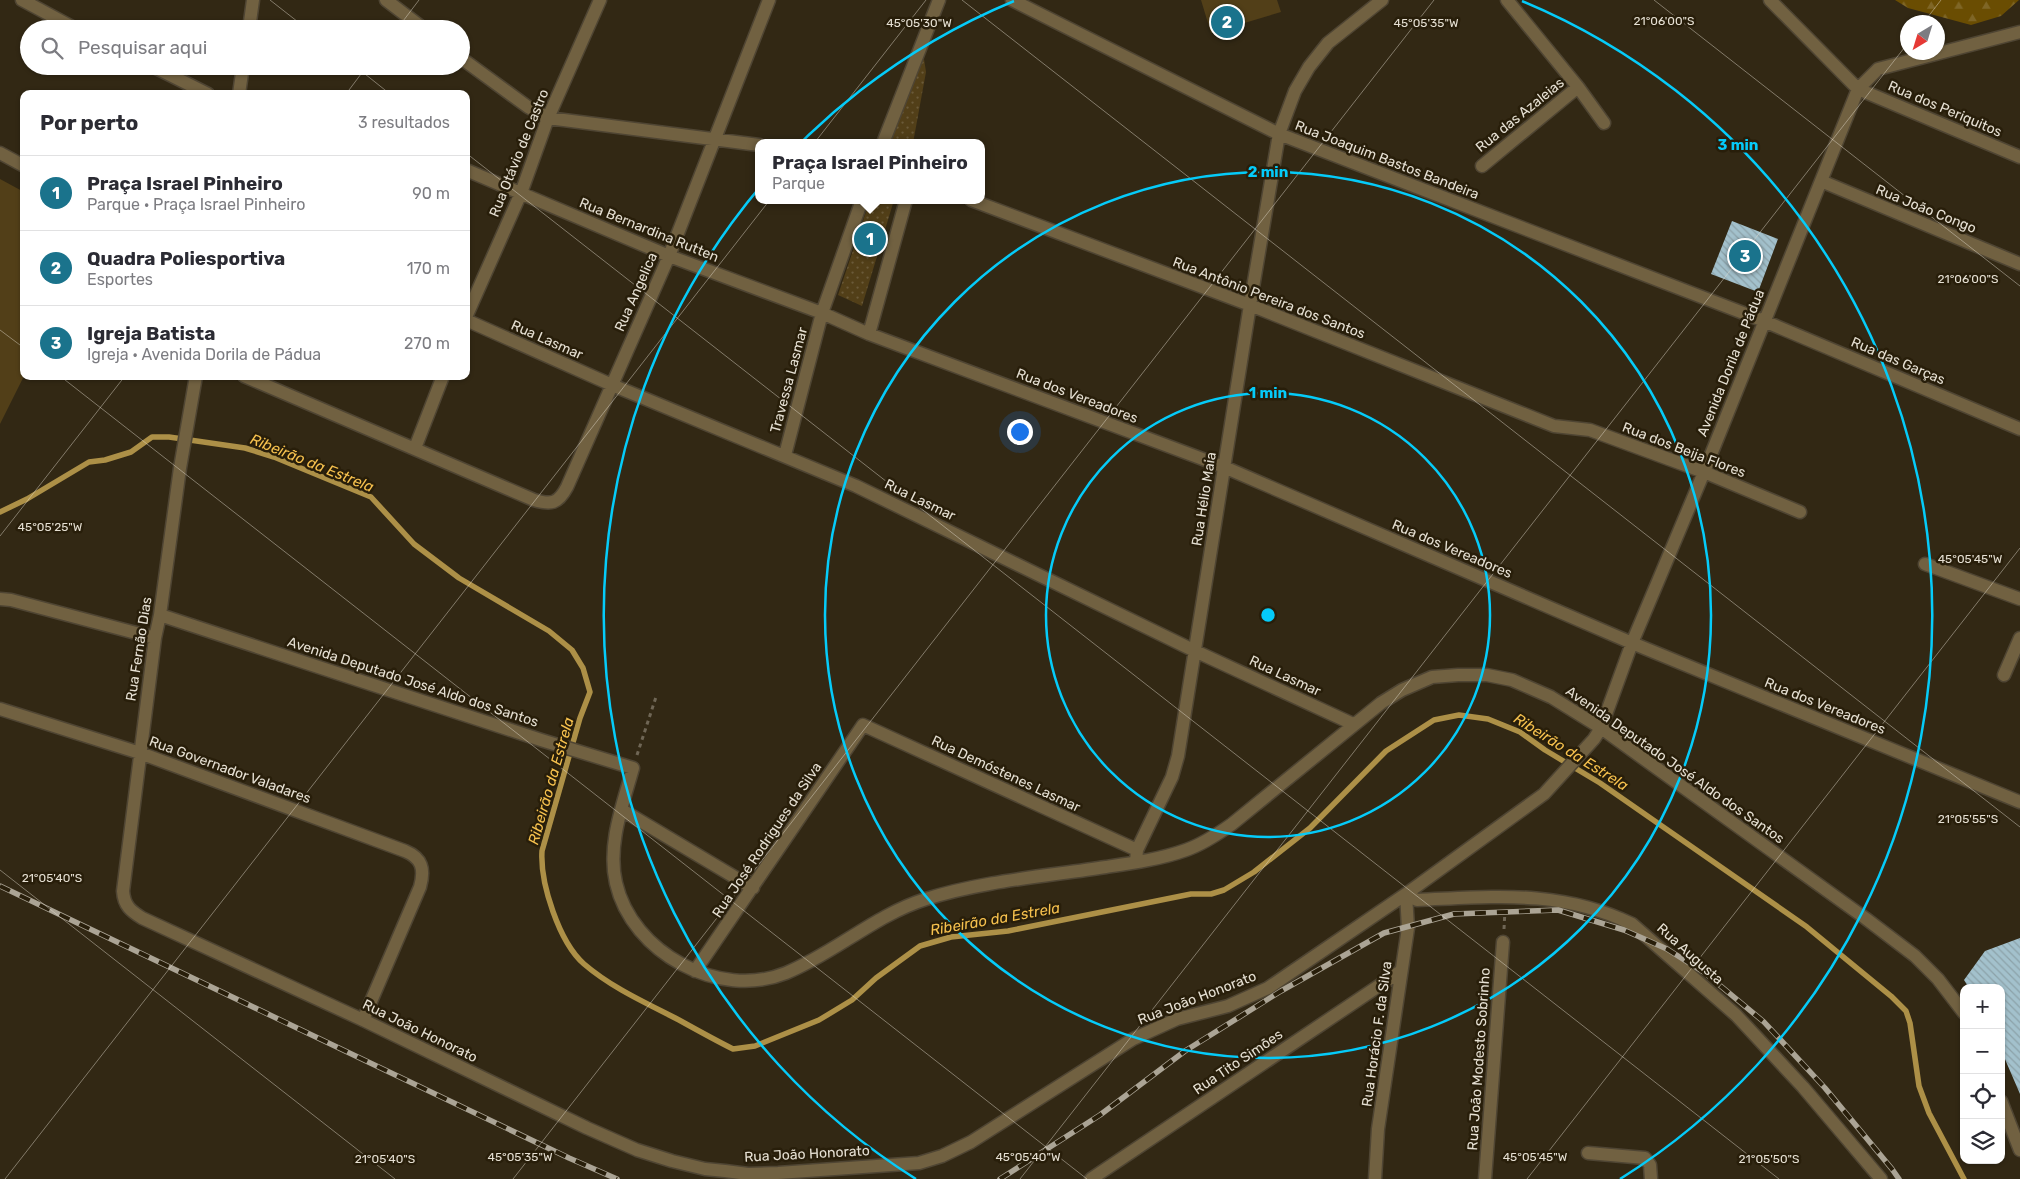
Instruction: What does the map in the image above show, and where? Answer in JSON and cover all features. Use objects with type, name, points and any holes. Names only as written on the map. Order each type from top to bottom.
[{"type":"street","points":[[22,0],[59,20]]},
{"type":"street","points":[[250,20],[253,0]]},
{"type":"street","points":[[386,0],[412,20]]},
{"type":"street","name":"Rua Otávio de Castro","points":[[470,310],[522,193],[548,118],[600,0]]},
{"type":"street","name":"Rua Angelica","points":[[254,380],[546,503],[557,500],[565,492],[669,256],[713,139],[769,0]]},
{"type":"street","points":[[885,139],[939,0]]},
{"type":"street","name":"Rua Joaquim Bastos Bandeira","points":[[1012,0],[1279,134],[1764,321]]},
{"type":"street","name":"Rua Hélio Maia","points":[[1137,856],[1163,799],[1178,756],[1279,134],[1295,92],[1309,68],[1328,43],[1382,0]]},
{"type":"street","points":[[1507,0],[1578,87],[1604,123]]},
{"type":"street","points":[[1770,0],[1858,89]]},
{"type":"street","name":"Avenida Dorila de Pádua","points":[[1598,734],[1632,643],[1704,472],[1858,89],[1878,69],[2020,32]]},
{"type":"street","points":[[470,65],[528,107],[548,118],[755,145]]},
{"type":"street","points":[[170,75],[200,90]]},
{"type":"street","points":[[240,90],[242,75]]},
{"type":"street","name":"Rua das Azaleias","points":[[1482,166],[1578,87]]},
{"type":"street","name":"Rua dos Periquitos","points":[[1858,89],[2020,157]]},
{"type":"street","points":[[0,153],[20,164]]},
{"type":"street","name":"Rua Bernardina Rutten","points":[[470,172],[669,256],[822,313],[869,334]]},
{"type":"street","name":"Rua João Congo","points":[[1821,181],[2020,264]]},
{"type":"street","name":"Travessa Lasmar","points":[[785,455],[822,313],[861,204]]},
{"type":"street","points":[[869,334],[905,204]]},
{"type":"street","name":"Rua Antônio Pereira dos Santos","points":[[983,204],[1250,305],[1554,426]]},
{"type":"street","name":"Rua Lasmar","points":[[470,321],[612,385],[856,486],[1353,724]]},
{"type":"street","name":"Rua das Garças","points":[[1764,321],[2020,429]]},
{"type":"street","name":"Rua dos Vereadores","points":[[869,334],[1224,467],[1632,643],[2020,802]]},
{"type":"street","points":[[415,448],[441,380]]},
{"type":"street","name":"Rua Fernão Dias","points":[[142,918],[127,907],[123,899],[123,892],[155,638],[160,615],[180,468],[195,382]]},
{"type":"street","name":"Rua dos Beija Flores","points":[[1554,426],[1590,430],[1704,472],[1800,512]]},
{"type":"street","points":[[1925,564],[2020,599]]},
{"type":"street","points":[[0,599],[11,600],[155,638]]},
{"type":"street","name":"Avenida Deputado José Aldo dos Santos","points":[[160,615],[541,740],[633,768],[616,836],[613,862],[616,883],[622,903],[643,936],[657,948],[695,971],[724,980],[745,981],[764,979],[785,973],[886,917],[925,899],[1137,856],[1186,850],[1232,824],[1381,703],[1402,690],[1432,677],[1458,675],[1487,676],[1512,680],[1550,696],[1598,734],[1865,918],[1915,956],[1938,980],[1960,1008]]},
{"type":"street","points":[[2004,675],[2020,638]]},
{"type":"street","name":"Rua Governador Valadares","points":[[0,709],[140,753],[412,854],[421,863],[423,870],[420,887],[363,1020]]},
{"type":"street","name":"Rua Demóstenes Lasmar","points":[[863,725],[1137,856]]},
{"type":"street","name":"Rua José Rodrigues da Silva","points":[[695,971],[863,725]]},
{"type":"street","name":"Rua João Honorato","points":[[142,918],[637,1150],[705,1169],[748,1174],[919,1163],[942,1156],[971,1142],[1139,1036],[1177,1019],[1228,1006],[1268,988],[1372,918],[1544,794],[1598,734]]},
{"type":"street","points":[[622,810],[753,888]]},
{"type":"street","name":"Rua Augusta","points":[[1406,894],[1417,900],[1506,897],[1543,898],[1564,901],[1617,917],[1638,929],[1736,1015],[1792,1075],[1881,1179]]},
{"type":"street","name":"Rua Horácio F. da Silva","points":[[1375,1179],[1378,1129],[1408,928],[1406,894]]},
{"type":"street","name":"Rua João Modesto Sobrinho","points":[[1485,1179],[1503,942]]},
{"type":"street","name":"Rua Tito Simões","points":[[1091,1179],[1401,971]]},
{"type":"street","points":[[2005,1111],[2020,1150]]},
{"type":"street","points":[[1588,1153],[1645,1158],[1650,1165],[1651,1179]]},
{"type":"path","points":[[633,768],[656,697]]},
{"type":"path","points":[[1503,942],[1506,897]]},
{"type":"shaded area","points":[[1201,0],[1277,0],[1281,12],[1211,33]]},
{"type":"shaded area","points":[[924,59],[926,72],[914,139],[890,139],[916,70]]},
{"type":"shaded area","points":[[0,179],[20,190],[20,380],[22,380],[0,424]]},
{"type":"shaded area","points":[[869,204],[893,204],[862,306],[838,295]]},
{"type":"green space","points":[[1895,0],[2019,0],[2001,16],[1971,25],[1945,18],[1945,15],[1934,15],[1908,8]]},
{"type":"building","points":[[1732,221],[1778,239],[1758,292],[1711,274]]},
{"type":"building","points":[[2020,938],[2020,1094],[2005,1059],[2005,984],[1966,984],[1964,980],[1985,951]]},
{"type":"waterway","name":"Ribeirão da Estrela","points":[[0,512],[27,499],[89,462],[105,460],[131,452],[152,437],[169,437],[245,448],[274,457],[371,497],[414,544],[459,578],[549,631],[572,650],[583,668],[590,692],[580,718],[542,851],[544,879],[559,927],[575,954],[595,973],[630,995],[733,1049],[755,1046],[819,1020],[852,1000],[876,978],[920,946],[951,937],[1008,931],[1191,894],[1211,894],[1224,890],[1254,872],[1310,828],[1386,751],[1434,720],[1459,715],[1488,719],[1520,732],[1545,750],[1600,783],[1807,927],[1891,996],[1906,1011],[1910,1023],[1919,1086],[1929,1113],[1964,1179]]},
{"type":"railway","points":[[0,886],[569,1158],[617,1179]]},
{"type":"railway","points":[[1000,1179],[1100,1115],[1185,1051],[1281,991],[1384,933],[1454,914],[1558,910],[1624,930],[1667,949],[1705,973],[1764,1022],[1825,1088],[1899,1179]]},
{"type":"place","name":"Quadra Poliesportiva","points":[[1227,22]]},
{"type":"place","name":"Praça Israel Pinheiro","points":[[870,239]]},
{"type":"place","name":"Igreja Batista","points":[[1745,256]]}]
